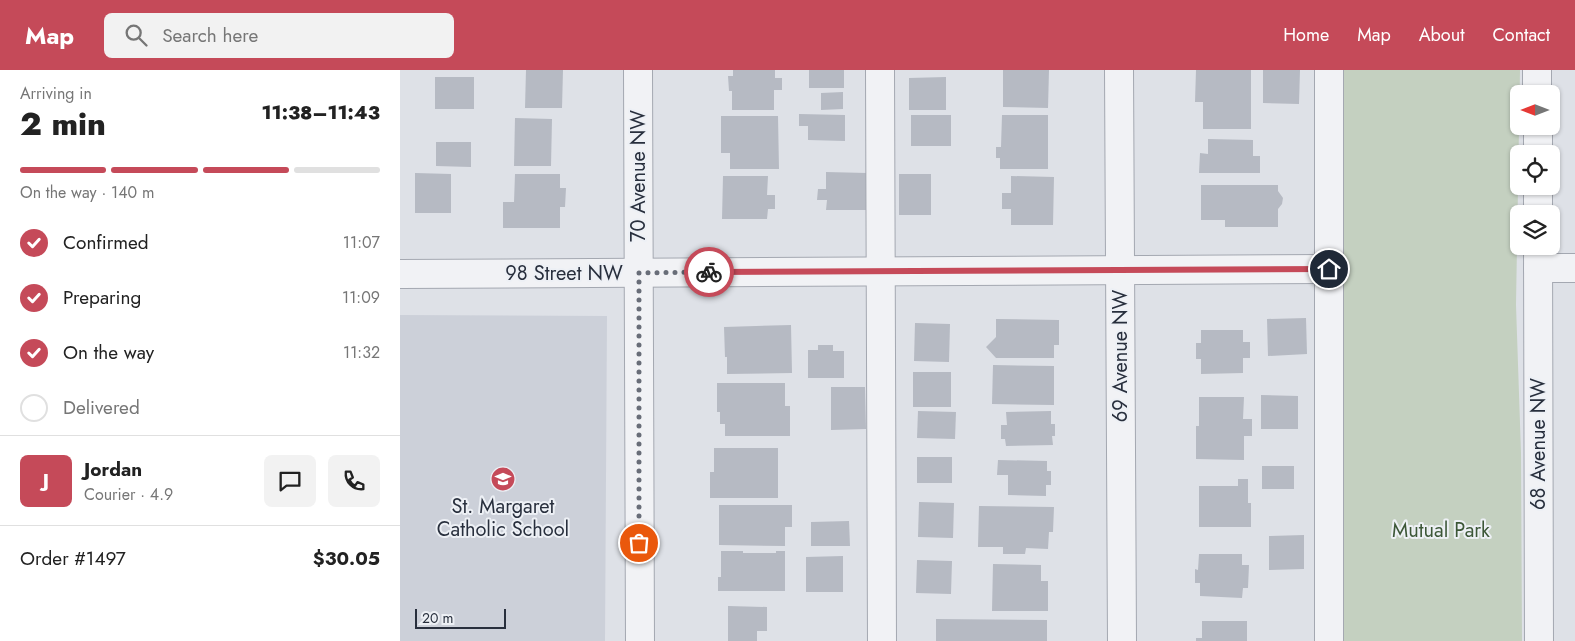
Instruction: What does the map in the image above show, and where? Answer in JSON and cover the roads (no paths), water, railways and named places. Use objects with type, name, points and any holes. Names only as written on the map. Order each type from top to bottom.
[{"type":"street","name":"70 Avenue NW","points":[[638,70],[640,641]]},
{"type":"street","points":[[880,70],[882,641]]},
{"type":"street","name":"69 Avenue NW","points":[[1119,70],[1122,641]]},
{"type":"street","points":[[1328,70],[1330,641]]},
{"type":"street","points":[[1538,70],[1538,85]]},
{"type":"street","points":[[1538,257],[1575,268]]},
{"type":"street","name":"68 Avenue NW","points":[[1538,257],[1539,641]]},
{"type":"street","name":"98 Street NW","points":[[400,274],[1329,269]]},
{"type":"place","name":"St. Margaret Catholic School","points":[[503,479]]},
{"type":"park label","name":"Mutual Park","points":[[1441,530]]}]
